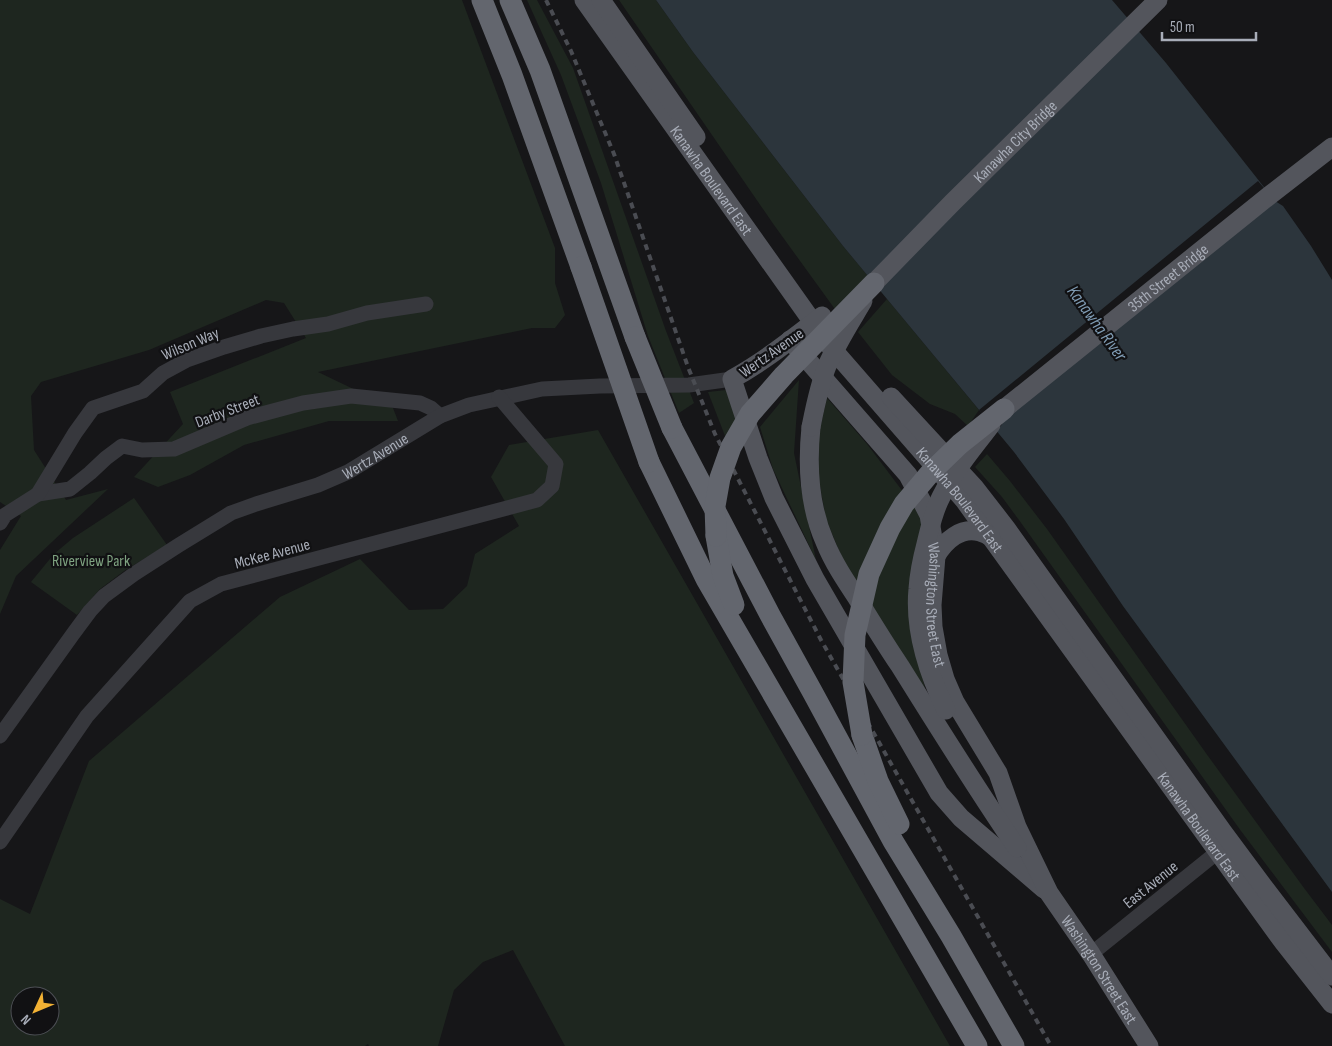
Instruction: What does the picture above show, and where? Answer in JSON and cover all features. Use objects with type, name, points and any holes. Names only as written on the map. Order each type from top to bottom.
[{"type":"highway","points":[[482,0],[512,75],[650,462],[706,579],[977,1046]]},
{"type":"highway","points":[[510,0],[540,70],[635,337],[672,428],[770,615],[893,841],[951,936],[1014,1046]]},
{"type":"highway","points":[[770,689],[722,576],[716,536],[715,506],[720,478],[731,447],[750,414],[784,375],[874,283]]},
{"type":"highway","points":[[951,936],[878,781],[862,735],[853,682],[855,635],[869,574],[890,528],[904,504],[931,472],[960,444],[1004,409]]},
{"type":"main road","name":"Kanawha Boulevard East","points":[[584,0],[818,319],[975,488],[1046,584],[1224,847],[1284,943],[1332,1004]]},
{"type":"main road","name":"Kanawha Boulevard East","points":[[601,0],[818,319],[829,345],[964,500],[1224,847],[1332,976]]},
{"type":"main road","name":"Kanawha City Bridge","points":[[1049,893],[1002,825],[838,568],[825,542],[812,492],[808,452],[811,427],[817,396],[826,368],[837,345],[874,283],[953,202],[1158,0]]},
{"type":"main road","name":"35th Street Bridge","points":[[1017,827],[946,710],[935,688],[921,641],[918,590],[921,563],[933,515],[941,496],[964,459],[1004,409],[1332,147]]},
{"type":"main road","name":"Wertz Avenue","points":[[732,379],[753,368],[818,319]]},
{"type":"main road","name":"Washington Street East","points":[[790,340],[908,475],[929,515],[936,556],[932,605],[933,627],[938,655],[945,678],[955,702],[998,773],[1017,827],[1049,893],[1091,954],[1149,1046]]},
{"type":"main road","name":"Washington Street East","points":[[732,379],[758,458],[774,498],[815,579],[940,793],[961,818],[1049,893]]},
{"type":"main road","points":[[936,556],[942,546],[958,534],[972,530],[992,537]]},
{"type":"street","name":"Wilson Way","points":[[0,523],[5,514],[38,494],[75,433],[93,408],[143,391],[164,373],[188,360],[224,346],[292,329],[328,324],[367,313],[426,304]]},
{"type":"street","name":"Wertz Avenue","points":[[0,736],[40,678],[90,611],[104,596],[178,545],[231,513],[318,485],[348,472],[440,416],[469,405],[542,389],[690,385],[732,379]]},
{"type":"street","name":"Darby Street","points":[[38,494],[70,489],[122,446],[142,450],[174,449],[247,418],[303,403],[351,396],[420,403],[431,408],[440,416]]},
{"type":"street","name":"McKee Avenue","points":[[0,842],[86,716],[190,601],[221,584],[537,500],[552,486],[556,464],[499,397]]},
{"type":"street","name":"East Avenue","points":[[1091,954],[1224,847]]},
{"type":"green space","points":[[0,0],[462,0],[555,248],[555,283],[565,315],[555,328],[532,328],[318,372],[393,408],[398,421],[329,421],[244,445],[190,475],[158,487],[134,477],[183,424],[170,392],[306,338],[284,303],[266,300],[149,350],[41,382],[31,396],[34,450],[66,500],[108,489],[16,576],[0,614],[0,550],[21,516],[0,502]]},
{"type":"green space","points":[[527,0],[537,0],[573,68],[666,331],[694,403],[679,413],[648,336],[601,183],[561,75]]},
{"type":"green space","points":[[619,0],[656,0],[693,52],[868,276],[837,312],[774,225]]},
{"type":"green space","points":[[887,299],[979,410],[968,426],[955,414],[930,404],[892,375],[858,332]]},
{"type":"green space","points":[[799,380],[794,453],[816,560],[773,469],[760,427]]},
{"type":"green space","points":[[726,390],[740,422],[727,441],[708,392]]},
{"type":"green space","points":[[827,398],[867,444],[925,521],[910,621],[928,702],[852,582],[826,519],[818,475],[819,433]]},
{"type":"green space","points":[[598,430],[950,1046],[565,1046],[513,950],[483,962],[454,990],[438,1046],[369,1046],[368,1044],[365,1046],[0,1046],[0,899],[30,914],[89,761],[280,597],[360,559],[409,610],[443,609],[467,586],[475,554],[519,526],[491,477],[509,445]]},
{"type":"green space","points":[[987,454],[1047,529],[1208,756],[1332,925],[1332,952],[1241,831],[1019,520],[1002,497],[975,467]]},
{"type":"green space","name":"Riverview Park","points":[[134,498],[167,545],[124,571],[100,589],[77,615],[31,582],[54,554],[73,538]]},
{"type":"water","name":"Kanawha River","points":[[656,0],[1112,0],[1166,63],[1275,201],[1283,206],[1332,280],[1332,892],[1123,606],[1064,519],[1014,452],[843,246],[693,52]]},
{"type":"pier","points":[[1258,181],[1275,201],[1009,413],[997,432],[979,410]]},
{"type":"railway","points":[[546,0],[571,51],[614,154],[688,367],[715,434],[821,640],[1051,1046]]}]
